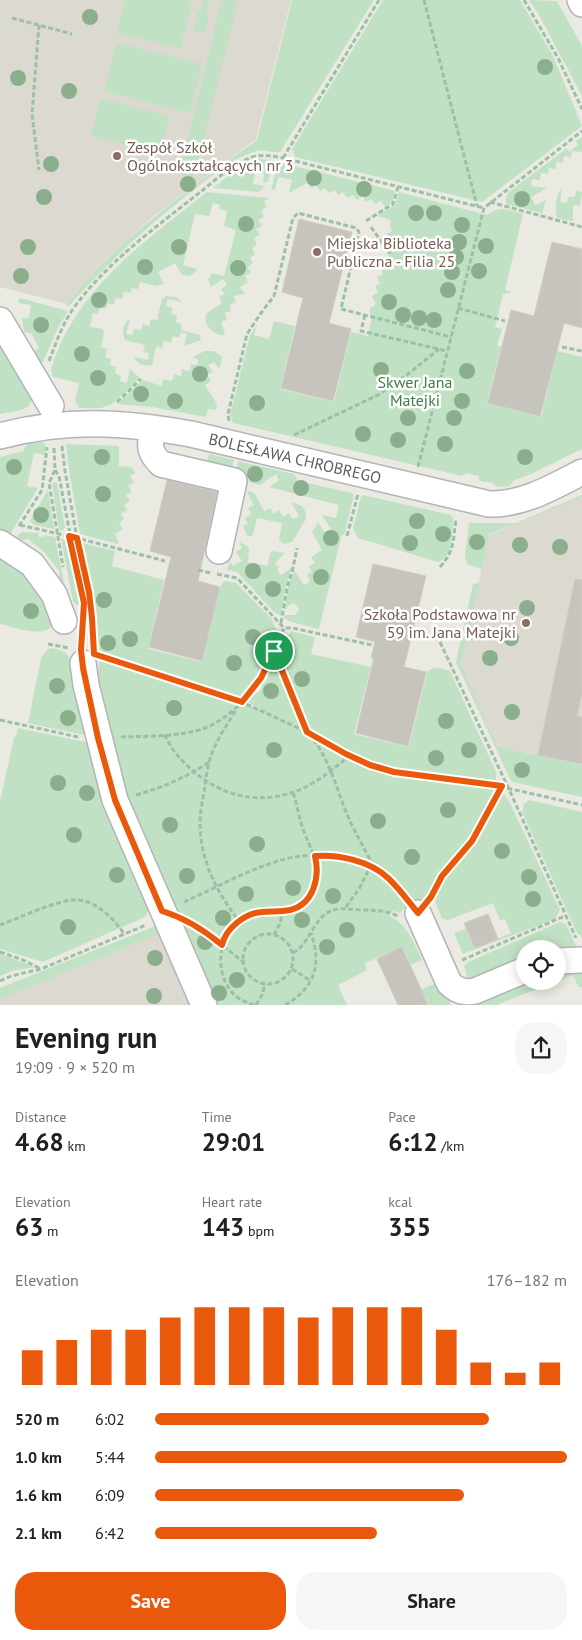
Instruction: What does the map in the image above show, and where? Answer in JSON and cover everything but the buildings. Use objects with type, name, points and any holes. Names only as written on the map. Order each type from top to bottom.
[{"type":"street","points":[[580,0],[582,4]]},
{"type":"street","points":[[0,320],[52,406]]},
{"type":"street","name":"BOLESŁAWA CHROBREGO","points":[[0,436],[43,426],[68,423],[114,424],[152,428],[191,434],[489,504],[516,501],[582,472]]},
{"type":"street","points":[[152,428],[150,449],[153,456],[161,464],[234,481],[219,551]]},
{"type":"street","points":[[3,545],[32,564],[74,617]]},
{"type":"street","points":[[87,655],[86,685],[115,800],[204,1005]]},
{"type":"street","points":[[418,913],[449,983],[455,988],[468,992],[475,991],[516,974]]},
{"type":"street","points":[[566,956],[579,950]]},
{"type":"path","points":[[283,158],[379,0]]},
{"type":"path","points":[[424,0],[477,206]]},
{"type":"path","points":[[524,0],[558,58],[582,109]]},
{"type":"path","points":[[12,18],[72,34]]},
{"type":"path","points":[[39,25],[32,114],[39,170]]},
{"type":"path","points":[[417,469],[484,208],[582,131]]},
{"type":"path","points":[[39,384],[60,331],[73,310],[96,282],[143,238],[238,163],[252,157],[265,154],[484,208]]},
{"type":"path","points":[[366,221],[393,204],[398,186]]},
{"type":"path","points":[[490,202],[582,227]]},
{"type":"path","points":[[230,425],[228,414],[248,334],[274,296],[293,218],[298,213],[356,228],[359,232],[341,309],[451,337]]},
{"type":"path","points":[[371,227],[390,254]]},
{"type":"path","points":[[458,308],[506,321]]},
{"type":"path","points":[[365,316],[361,331],[447,352]]},
{"type":"path","points":[[562,346],[582,351]]},
{"type":"path","points":[[290,436],[378,395],[439,350]]},
{"type":"path","points":[[113,406],[142,379]]},
{"type":"path","points":[[3,545],[20,525],[42,490],[47,456],[46,440]]},
{"type":"path","points":[[74,617],[84,603],[69,536],[59,476],[55,470],[54,445],[56,442],[62,444],[77,538],[89,592],[92,618],[87,655]]},
{"type":"path","points":[[348,536],[359,491]]},
{"type":"path","points":[[440,567],[452,550],[456,513]]},
{"type":"path","points":[[20,525],[164,560]]},
{"type":"path","points":[[281,624],[287,588],[297,548]]},
{"type":"path","points":[[198,570],[237,578],[284,628]]},
{"type":"path","points":[[284,628],[292,628],[372,645]]},
{"type":"path","points":[[0,720],[89,740],[164,735],[204,728],[228,715],[242,702],[261,678],[284,628]]},
{"type":"path","points":[[440,642],[509,788],[579,950]]},
{"type":"path","points":[[48,644],[242,702],[307,732],[349,756],[370,765],[394,772],[502,786],[582,805]]},
{"type":"path","points":[[274,651],[307,732],[322,752],[350,821],[375,869]]},
{"type":"path","points":[[237,707],[215,745],[205,780],[200,822],[202,844],[208,869],[239,921]]},
{"type":"path","points":[[164,735],[174,750],[194,772],[225,792],[241,796],[274,797],[293,792],[310,784],[349,756]]},
{"type":"path","points":[[115,800],[164,786],[194,772],[210,761]]},
{"type":"path","points":[[293,953],[303,944],[326,913],[334,909],[378,910],[399,916],[418,913],[431,897],[442,876],[472,841],[502,786]]},
{"type":"path","points":[[265,984],[262,995],[255,1005],[238,997],[231,991],[226,982],[220,957],[226,934],[239,921],[262,912],[281,911],[296,907],[304,902],[313,891],[317,877],[315,856],[304,831],[293,792]]},
{"type":"path","points":[[0,981],[41,969],[124,934],[217,886],[273,862],[315,856],[330,856],[351,860],[375,869],[386,876],[418,913]]},
{"type":"path","points":[[346,908],[359,889],[370,867]]},
{"type":"path","points":[[0,925],[67,900],[81,900],[102,909],[116,922],[124,934]]},
{"type":"path","points":[[274,936],[281,922],[281,911]]},
{"type":"path","points":[[164,914],[176,915],[194,924],[243,963],[248,974],[256,981],[265,984],[281,981],[292,969],[294,960],[290,946],[283,939],[274,936],[258,936],[250,942],[245,950],[243,963]]},
{"type":"path","points":[[459,965],[461,960],[565,916]]},
{"type":"path","points":[[285,1005],[297,998],[311,981],[315,972],[316,962],[311,932]]},
{"type":"path","points":[[0,952],[41,969]]},
{"type":"path","points":[[292,969],[311,981]]},
{"type":"shaded area","name":"Zespół Szkół Ogólnokształcących nr 3","points":[[0,0],[291,0],[256,139],[155,215],[103,262],[67,304],[0,287]]},
{"type":"shaded area","name":"Szkoła Podstawowa nr 59 im. Jana Matejki","points":[[582,495],[582,764],[497,746],[461,664],[489,535]]},
{"type":"shaded area","points":[[161,933],[192,1005],[0,1005],[0,999]]},
{"type":"green space","points":[[125,0],[192,0],[180,48],[117,33]]},
{"type":"green space","points":[[204,0],[209,0],[206,12],[209,14],[205,33],[194,31],[198,11],[201,11]]},
{"type":"green space","points":[[222,0],[238,0],[194,177],[179,174]]},
{"type":"green space","points":[[292,0],[374,0],[280,152],[257,151],[232,162],[217,172],[145,231],[113,260],[68,307],[66,305],[99,267],[140,229],[178,198],[257,140]]},
{"type":"green space","points":[[383,0],[520,0],[553,56],[582,126],[482,202],[295,157],[292,149]]},
{"type":"green space","points":[[529,0],[557,1],[582,46],[582,96],[539,15]]},
{"type":"green space","points":[[116,43],[202,64],[190,113],[104,91]]},
{"type":"green space","points":[[100,99],[169,116],[160,154],[91,136]]},
{"type":"green space","points":[[582,137],[582,152],[572,151],[571,157],[564,156],[563,163],[556,162],[556,169],[549,168],[548,174],[541,173],[540,180],[532,179],[531,186],[547,188],[531,197],[535,205],[546,200],[542,213],[506,204],[506,196],[509,192],[567,148],[569,152],[578,145],[576,141]]},
{"type":"green space","points":[[259,159],[274,160],[268,181],[265,183],[263,182],[264,174],[255,172],[253,184],[265,186],[259,192],[213,188],[240,167]]},
{"type":"green space","points":[[278,162],[395,191],[392,202],[385,207],[381,201],[375,204],[371,199],[366,202],[363,196],[357,200],[353,195],[347,198],[343,192],[338,195],[335,190],[329,193],[325,188],[320,191],[316,185],[311,188],[307,183],[289,193],[292,180],[278,177],[275,190],[271,190]]},
{"type":"green space","points":[[562,188],[560,202],[567,203],[568,197],[575,197],[576,191],[582,192],[580,206],[573,205],[573,221],[557,218],[556,202]]},
{"type":"green space","points":[[207,192],[270,198],[264,201],[267,207],[261,211],[264,217],[258,220],[262,226],[256,229],[260,235],[254,238],[257,245],[252,248],[255,254],[250,258],[253,263],[247,267],[251,272],[245,276],[248,282],[240,287],[245,294],[234,296],[236,303],[230,304],[231,311],[225,313],[227,320],[221,322],[225,335],[211,330],[205,319],[207,313],[222,303],[219,297],[225,294],[221,289],[227,285],[223,279],[211,287],[208,279],[212,273],[224,276],[236,230],[224,226],[227,211],[219,209],[220,205],[213,203],[209,216],[195,214],[183,265],[197,269],[195,272],[190,276],[182,275],[175,263],[158,272],[164,284],[156,286],[140,282],[138,289],[132,288],[130,293],[124,292],[122,299],[115,298],[114,305],[108,303],[106,309],[100,308],[98,314],[93,313],[90,327],[103,329],[104,334],[101,347],[107,349],[105,357],[111,359],[110,365],[116,367],[115,373],[121,376],[120,381],[127,383],[130,369],[140,378],[112,404],[101,408],[79,408],[75,401],[79,383],[53,377],[51,370],[62,341],[76,315],[114,270],[136,249]]},
{"type":"green space","name":"Skwer Jana Matejki","points":[[399,192],[487,215],[500,209],[523,214],[505,290],[512,292],[503,294],[495,327],[502,329],[497,345],[501,347],[487,403],[541,417],[557,351],[582,357],[582,449],[513,481],[510,486],[497,487],[492,483],[480,481],[478,476],[466,473],[462,476],[233,423],[230,415],[250,335],[257,325],[254,335],[269,339],[274,321],[295,326],[280,389],[334,402],[351,332],[368,336],[374,316],[370,314],[370,308],[376,304],[372,296],[378,292],[375,286],[380,283],[377,277],[383,274],[380,267],[385,264],[381,258],[389,256],[390,252],[385,244],[390,240],[387,234],[392,231],[390,226],[391,220],[377,216],[395,205]]},
{"type":"green space","points":[[166,296],[176,297],[182,302],[168,299],[166,306],[173,308],[171,314],[177,316],[176,322],[182,324],[181,330],[200,335],[201,340],[184,346],[187,334],[181,332],[179,338],[173,336],[171,343],[164,341],[162,348],[156,347],[152,365],[143,365],[134,357],[148,360],[149,353],[143,352],[145,345],[125,340],[123,334],[124,326],[130,319],[126,334],[132,335],[134,329],[141,330],[143,324],[149,326],[151,319],[157,320],[162,299]]},
{"type":"green space","points":[[20,298],[68,311],[41,366],[30,354],[39,348],[31,333],[24,332],[22,318],[29,318],[31,305],[18,303]]},
{"type":"green space","points":[[0,341],[32,399],[31,403],[24,409],[0,414]]},
{"type":"green space","points":[[204,351],[214,351],[222,357],[219,369],[214,362],[208,365],[213,372],[207,375],[211,381],[205,385],[217,404],[216,410],[208,409],[206,417],[152,407],[117,404],[143,380],[162,386],[163,379],[172,381],[174,374],[181,376],[182,369],[190,371],[191,364],[197,365],[198,359],[192,358]]},
{"type":"green space","points":[[37,441],[45,443],[46,455],[34,453],[27,486],[38,488],[7,539],[0,535],[0,457],[23,451],[28,442]]},
{"type":"green space","points":[[66,444],[119,446],[119,466],[131,467],[136,473],[130,476],[134,482],[128,486],[132,492],[126,495],[130,501],[124,505],[127,510],[121,514],[124,519],[119,523],[123,529],[115,534],[118,544],[80,534]]},
{"type":"green space","points":[[209,454],[234,460],[230,474],[206,467]]},
{"type":"green space","points":[[238,461],[294,474],[298,481],[354,495],[344,535],[341,537],[319,629],[291,622],[284,618],[285,615],[295,615],[299,609],[294,603],[288,606],[285,611],[288,588],[294,570],[304,585],[310,581],[307,575],[312,572],[309,566],[315,563],[311,557],[322,550],[312,532],[318,523],[325,532],[331,529],[322,515],[336,518],[339,505],[269,487],[279,480],[276,474],[260,485],[249,482],[249,478],[235,475]]},
{"type":"green space","points":[[52,483],[57,483],[65,527],[62,531],[59,530]]},
{"type":"green space","points":[[48,490],[54,529],[34,525],[30,521]]},
{"type":"green space","points":[[250,491],[255,494],[264,511],[270,508],[274,514],[279,510],[283,517],[289,513],[293,519],[299,516],[291,502],[302,506],[306,513],[306,519],[292,542],[284,544],[279,540],[282,523],[257,518],[253,535],[248,537],[243,526],[248,524],[245,518],[251,514],[248,508],[254,505],[247,492]]},
{"type":"green space","points":[[363,495],[451,515],[453,518],[452,537],[447,555],[438,562],[358,538],[353,528]]},
{"type":"green space","points":[[582,495],[582,497],[489,534],[482,569],[467,564],[465,556],[469,523],[516,523]]},
{"type":"green space","points":[[23,532],[39,533],[38,536],[44,537],[45,535],[55,537],[68,603],[58,582],[60,572],[44,552],[28,539],[14,542],[19,534]]},
{"type":"green space","points":[[61,538],[69,545],[81,599],[81,603],[77,605],[73,602]]},
{"type":"green space","points":[[239,542],[249,549],[248,562],[267,566],[271,551],[285,553],[275,563],[281,575],[292,567],[285,588],[281,616],[274,612],[237,572],[227,570],[230,561],[233,566],[242,561],[236,552],[242,548]]},
{"type":"green space","points":[[83,543],[115,551],[112,566],[164,580],[148,649],[202,662],[221,586],[224,581],[236,583],[272,619],[277,632],[263,666],[242,698],[239,699],[100,652],[94,599],[81,545]]},
{"type":"green space","points":[[4,554],[31,576],[54,623],[50,628],[37,632],[0,624],[0,559]]},
{"type":"green space","points":[[479,583],[461,664],[497,746],[582,765],[582,797],[512,782],[510,779],[456,662],[461,638],[466,636],[463,630],[473,584]]},
{"type":"green space","points":[[291,631],[315,637],[311,654],[371,667],[354,734],[409,747],[427,672],[438,668],[450,671],[496,772],[497,781],[511,805],[560,910],[555,919],[463,954],[454,933],[466,929],[475,948],[511,933],[505,919],[500,920],[493,903],[448,920],[442,919],[433,896],[434,892],[429,894],[427,898],[405,904],[406,906],[400,913],[393,911],[388,915],[405,928],[422,960],[411,965],[403,947],[365,963],[367,970],[338,985],[347,1005],[215,1005],[126,801],[97,689],[99,658],[263,710],[248,702],[262,688],[260,686],[268,678],[266,676],[275,659],[300,720],[304,721],[278,653]]},
{"type":"green space","points":[[53,648],[65,652],[72,661],[88,736],[28,723],[41,658],[48,649]]},
{"type":"green space","points":[[18,728],[90,743],[150,908],[145,917],[43,962],[0,949],[0,801]]},
{"type":"green space","points":[[529,800],[582,812],[582,937],[577,933],[522,812],[524,804]]},
{"type":"green space","points":[[560,922],[566,924],[582,959],[582,987],[579,988],[573,975],[566,978],[566,940],[519,940]]},
{"type":"green space","points":[[158,925],[161,933],[0,999],[0,988]]},
{"type":"green space","points":[[516,941],[516,990],[534,990],[497,1005],[476,1005],[464,966],[468,962]]},
{"type":"green space","points":[[0,954],[35,967],[12,971],[0,976]]},
{"type":"green space","points":[[441,981],[451,1005],[429,1005],[425,996],[400,1005],[403,997]]},
{"type":"place","name":"Zespół Szkół Ogólnokształcących nr 3","points":[[117,156]]},
{"type":"place","name":"Miejska Biblioteka Publiczna - Filia 25","points":[[317,252]]},
{"type":"place","name":"Szkoła Podstawowa nr 59 im. Jana Matejki","points":[[526,623]]},
{"type":"route","points":[[69,536],[77,538],[89,592],[94,654],[242,702],[261,678],[274,651],[307,732],[346,754],[370,765],[394,772],[458,782],[502,786],[482,821],[478,832],[442,876],[431,897],[418,913],[399,889],[386,876],[375,869],[351,860],[317,855],[315,856],[317,877],[315,885],[313,891],[304,902],[291,909],[262,912],[248,916],[239,921],[226,934],[222,945],[194,924],[176,915],[162,911],[115,800],[98,738],[86,685],[81,650],[84,603],[69,536]]}]
